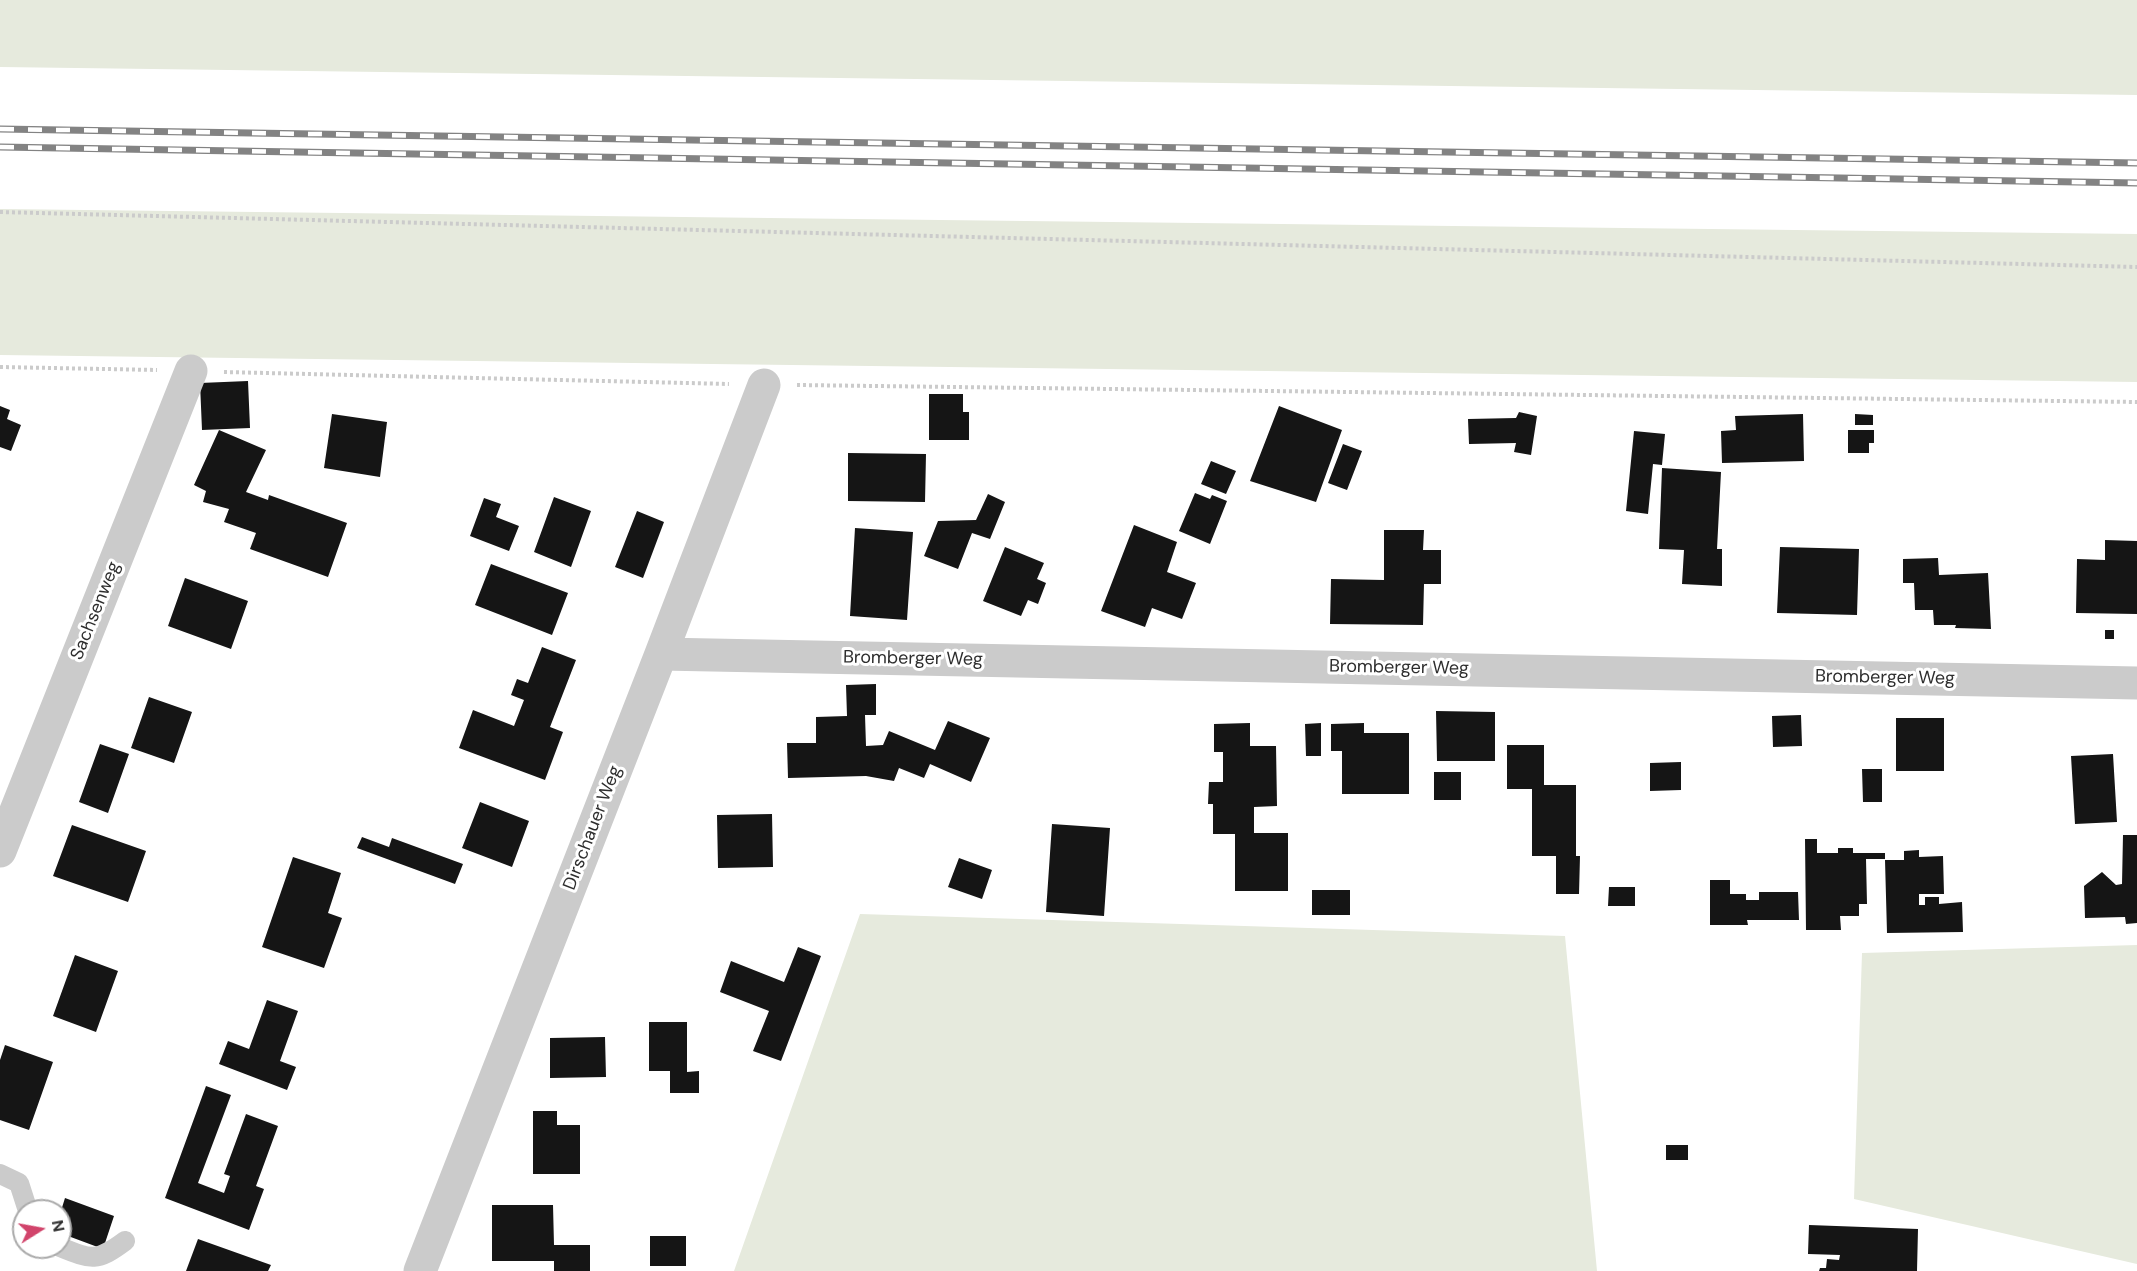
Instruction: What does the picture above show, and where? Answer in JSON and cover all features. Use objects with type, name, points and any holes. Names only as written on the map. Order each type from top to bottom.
[{"type":"street","name":"Sachsenweg","points":[[0,851],[191,371]]},
{"type":"street","name":"Dirschauer Weg","points":[[420,1271],[662,654],[764,385]]},
{"type":"street","name":"Bromberger Weg","points":[[662,654],[2137,683]]},
{"type":"lane","points":[[0,1174],[19,1183],[24,1199]]},
{"type":"lane","points":[[72,1252],[84,1257],[101,1257],[125,1241]]},
{"type":"path","points":[[0,212],[2137,267]]},
{"type":"path","points":[[0,367],[764,385],[2137,402]]},
{"type":"shaded area","points":[[0,0],[2137,0],[2137,95],[0,67]]},
{"type":"shaded area","points":[[0,209],[2137,234],[2137,382],[0,355]]},
{"type":"shaded area","points":[[860,914],[1565,936],[1597,1271],[734,1271]]},
{"type":"shaded area","points":[[2137,945],[2137,1264],[1854,1199],[1862,953]]},
{"type":"building","points":[[248,381],[250,428],[202,430],[200,383]]},
{"type":"building","points":[[929,394],[963,394],[963,412],[969,412],[969,440],[929,440]]},
{"type":"building","points":[[0,406],[10,410],[7,419],[21,425],[11,451],[0,447]]},
{"type":"building","points":[[1279,406],[1342,430],[1316,502],[1250,481]]},
{"type":"building","points":[[1519,412],[1537,416],[1531,455],[1514,452],[1516,443],[1469,444],[1468,419],[1516,418]]},
{"type":"building","points":[[332,414],[387,422],[380,477],[324,468]]},
{"type":"building","points":[[1803,414],[1804,461],[1722,463],[1721,431],[1736,430],[1735,416]]},
{"type":"building","points":[[1855,414],[1873,415],[1873,425],[1855,425]]},
{"type":"building","points":[[219,430],[266,450],[246,492],[268,500],[269,495],[347,523],[328,577],[250,549],[256,533],[224,522],[229,509],[203,502],[206,491],[194,485]]},
{"type":"building","points":[[1848,430],[1874,430],[1874,443],[1869,443],[1869,453],[1848,453]]},
{"type":"building","points":[[1634,431],[1665,434],[1662,465],[1653,464],[1648,514],[1626,511]]},
{"type":"building","points":[[1343,444],[1362,451],[1347,490],[1328,483]]},
{"type":"building","points":[[848,453],[926,454],[925,502],[848,501]]},
{"type":"building","points":[[1211,461],[1236,471],[1226,494],[1201,484]]},
{"type":"building","points":[[1662,468],[1721,472],[1717,549],[1722,549],[1722,586],[1682,584],[1684,550],[1659,549]]},
{"type":"building","points":[[1195,493],[1210,499],[1212,495],[1227,501],[1210,544],[1179,531]]},
{"type":"building","points":[[988,494],[1005,502],[990,539],[972,533],[958,569],[924,556],[938,521],[976,520]]},
{"type":"building","points":[[554,497],[591,511],[571,567],[534,552]]},
{"type":"building","points":[[484,498],[501,504],[496,517],[519,526],[509,551],[470,536]]},
{"type":"building","points":[[637,511],[664,522],[643,578],[615,567]]},
{"type":"building","points":[[1134,525],[1177,542],[1167,572],[1196,583],[1182,619],[1152,608],[1145,627],[1101,611]]},
{"type":"building","points":[[855,528],[913,532],[907,620],[850,616]]},
{"type":"building","points":[[1384,530],[1424,530],[1423,550],[1441,550],[1441,584],[1424,584],[1423,625],[1330,624],[1331,579],[1384,580]]},
{"type":"building","points":[[2105,540],[2137,541],[2137,614],[2076,613],[2077,559],[2105,560]]},
{"type":"building","points":[[1005,547],[1044,563],[1037,579],[1046,583],[1038,604],[1028,600],[1021,616],[983,601]]},
{"type":"building","points":[[1780,547],[1859,549],[1857,615],[1777,613]]},
{"type":"building","points":[[1938,558],[1939,575],[1988,573],[1991,629],[1934,625],[1933,610],[1915,610],[1914,583],[1903,583],[1903,559]]},
{"type":"building","points":[[491,564],[568,593],[552,635],[475,605]]},
{"type":"building","points":[[185,578],[248,601],[231,649],[168,626]]},
{"type":"building","points":[[2105,630],[2114,630],[2114,639],[2105,639]]},
{"type":"building","points":[[542,647],[576,660],[550,727],[563,732],[545,780],[459,748],[473,710],[514,726],[524,700],[511,695],[517,679],[528,683]]},
{"type":"building","points":[[876,684],[876,715],[865,715],[866,746],[883,745],[889,731],[935,750],[948,721],[990,738],[971,782],[930,764],[924,778],[899,768],[894,781],[866,776],[788,778],[787,743],[816,743],[816,717],[847,716],[846,685]]},
{"type":"building","points":[[149,697],[192,712],[174,763],[131,748]]},
{"type":"building","points":[[1436,711],[1495,712],[1495,761],[1437,761]]},
{"type":"building","points":[[1801,715],[1802,746],[1773,747],[1772,716]]},
{"type":"building","points":[[1896,718],[1944,718],[1944,771],[1896,771]]},
{"type":"building","points":[[1250,723],[1250,746],[1276,746],[1277,806],[1254,807],[1254,833],[1288,833],[1288,891],[1235,891],[1235,834],[1213,834],[1213,804],[1208,804],[1209,782],[1223,782],[1223,752],[1214,752],[1214,724]]},
{"type":"building","points":[[1321,723],[1321,756],[1306,756],[1305,724]]},
{"type":"building","points":[[1364,723],[1364,733],[1409,733],[1409,794],[1342,794],[1342,751],[1331,751],[1331,724]]},
{"type":"building","points":[[100,744],[129,754],[108,813],[79,802]]},
{"type":"building","points":[[1507,745],[1544,745],[1544,785],[1576,785],[1576,856],[1580,856],[1579,894],[1556,894],[1556,856],[1532,856],[1532,789],[1507,789]]},
{"type":"building","points":[[2113,754],[2117,822],[2075,824],[2071,756]]},
{"type":"building","points":[[1681,762],[1681,790],[1650,791],[1650,763]]},
{"type":"building","points":[[1862,769],[1882,769],[1882,802],[1863,802]]},
{"type":"building","points":[[1434,772],[1461,772],[1461,800],[1434,800]]},
{"type":"building","points":[[480,802],[529,821],[512,867],[462,848]]},
{"type":"building","points":[[772,814],[773,867],[718,868],[717,815]]},
{"type":"building","points":[[1052,824],[1110,828],[1104,916],[1046,912]]},
{"type":"building","points":[[72,825],[146,851],[128,902],[53,876]]},
{"type":"building","points":[[2123,835],[2137,835],[2137,923],[2126,924],[2125,917],[2085,918],[2084,886],[2102,872],[2116,885],[2122,884]]},
{"type":"building","points":[[362,837],[389,847],[392,838],[463,864],[455,884],[357,848]]},
{"type":"building","points":[[1805,839],[1817,839],[1817,853],[1838,853],[1838,848],[1853,848],[1853,853],[1885,853],[1885,859],[1866,859],[1867,904],[1859,904],[1859,916],[1840,916],[1841,930],[1806,930]]},
{"type":"building","points":[[1919,850],[1919,857],[1943,856],[1944,894],[1919,894],[1919,905],[1925,905],[1925,897],[1939,897],[1939,904],[1962,902],[1963,932],[1887,933],[1885,860],[1904,860],[1904,851]]},
{"type":"building","points":[[293,857],[341,873],[328,913],[342,918],[324,968],[262,947]]},
{"type":"building","points":[[959,858],[992,870],[982,899],[948,887]]},
{"type":"building","points":[[1710,880],[1730,880],[1730,894],[1746,894],[1746,900],[1759,900],[1759,892],[1798,892],[1799,920],[1747,920],[1748,925],[1710,925]]},
{"type":"building","points":[[1609,887],[1635,887],[1635,906],[1608,906]]},
{"type":"building","points":[[1312,890],[1350,890],[1350,915],[1312,915]]},
{"type":"building","points":[[798,947],[821,956],[781,1061],[753,1051],[769,1011],[720,992],[731,961],[784,982]]},
{"type":"building","points":[[75,955],[118,971],[96,1032],[53,1016]]},
{"type":"building","points":[[267,1000],[298,1011],[280,1061],[296,1067],[287,1090],[219,1064],[228,1041],[249,1049]]},
{"type":"building","points":[[649,1022],[687,1022],[687,1072],[699,1071],[699,1093],[670,1093],[670,1071],[649,1071]]},
{"type":"building","points":[[605,1037],[606,1077],[550,1078],[550,1038]]},
{"type":"building","points":[[5,1045],[53,1062],[29,1130],[0,1120],[0,1060]]},
{"type":"building","points":[[206,1086],[231,1095],[198,1183],[224,1193],[230,1176],[224,1174],[246,1114],[278,1126],[256,1186],[264,1189],[249,1230],[165,1198]]},
{"type":"building","points":[[533,1111],[557,1111],[557,1125],[580,1125],[580,1174],[533,1174]]},
{"type":"building","points":[[1666,1145],[1688,1145],[1688,1160],[1666,1160]]},
{"type":"building","points":[[72,1201],[114,1216],[103,1249],[72,1237]]},
{"type":"building","points":[[492,1205],[553,1205],[554,1245],[590,1245],[590,1271],[554,1271],[554,1261],[492,1261]]},
{"type":"building","points":[[1809,1225],[1918,1229],[1917,1271],[1819,1271],[1820,1268],[1826,1268],[1827,1259],[1839,1260],[1840,1255],[1808,1254]]},
{"type":"building","points":[[650,1236],[686,1236],[686,1266],[650,1266]]},
{"type":"building","points":[[198,1239],[271,1265],[268,1271],[186,1271]]},
{"type":"railway","points":[[0,129],[2137,163]]},
{"type":"railway","points":[[0,147],[2137,183]]}]
